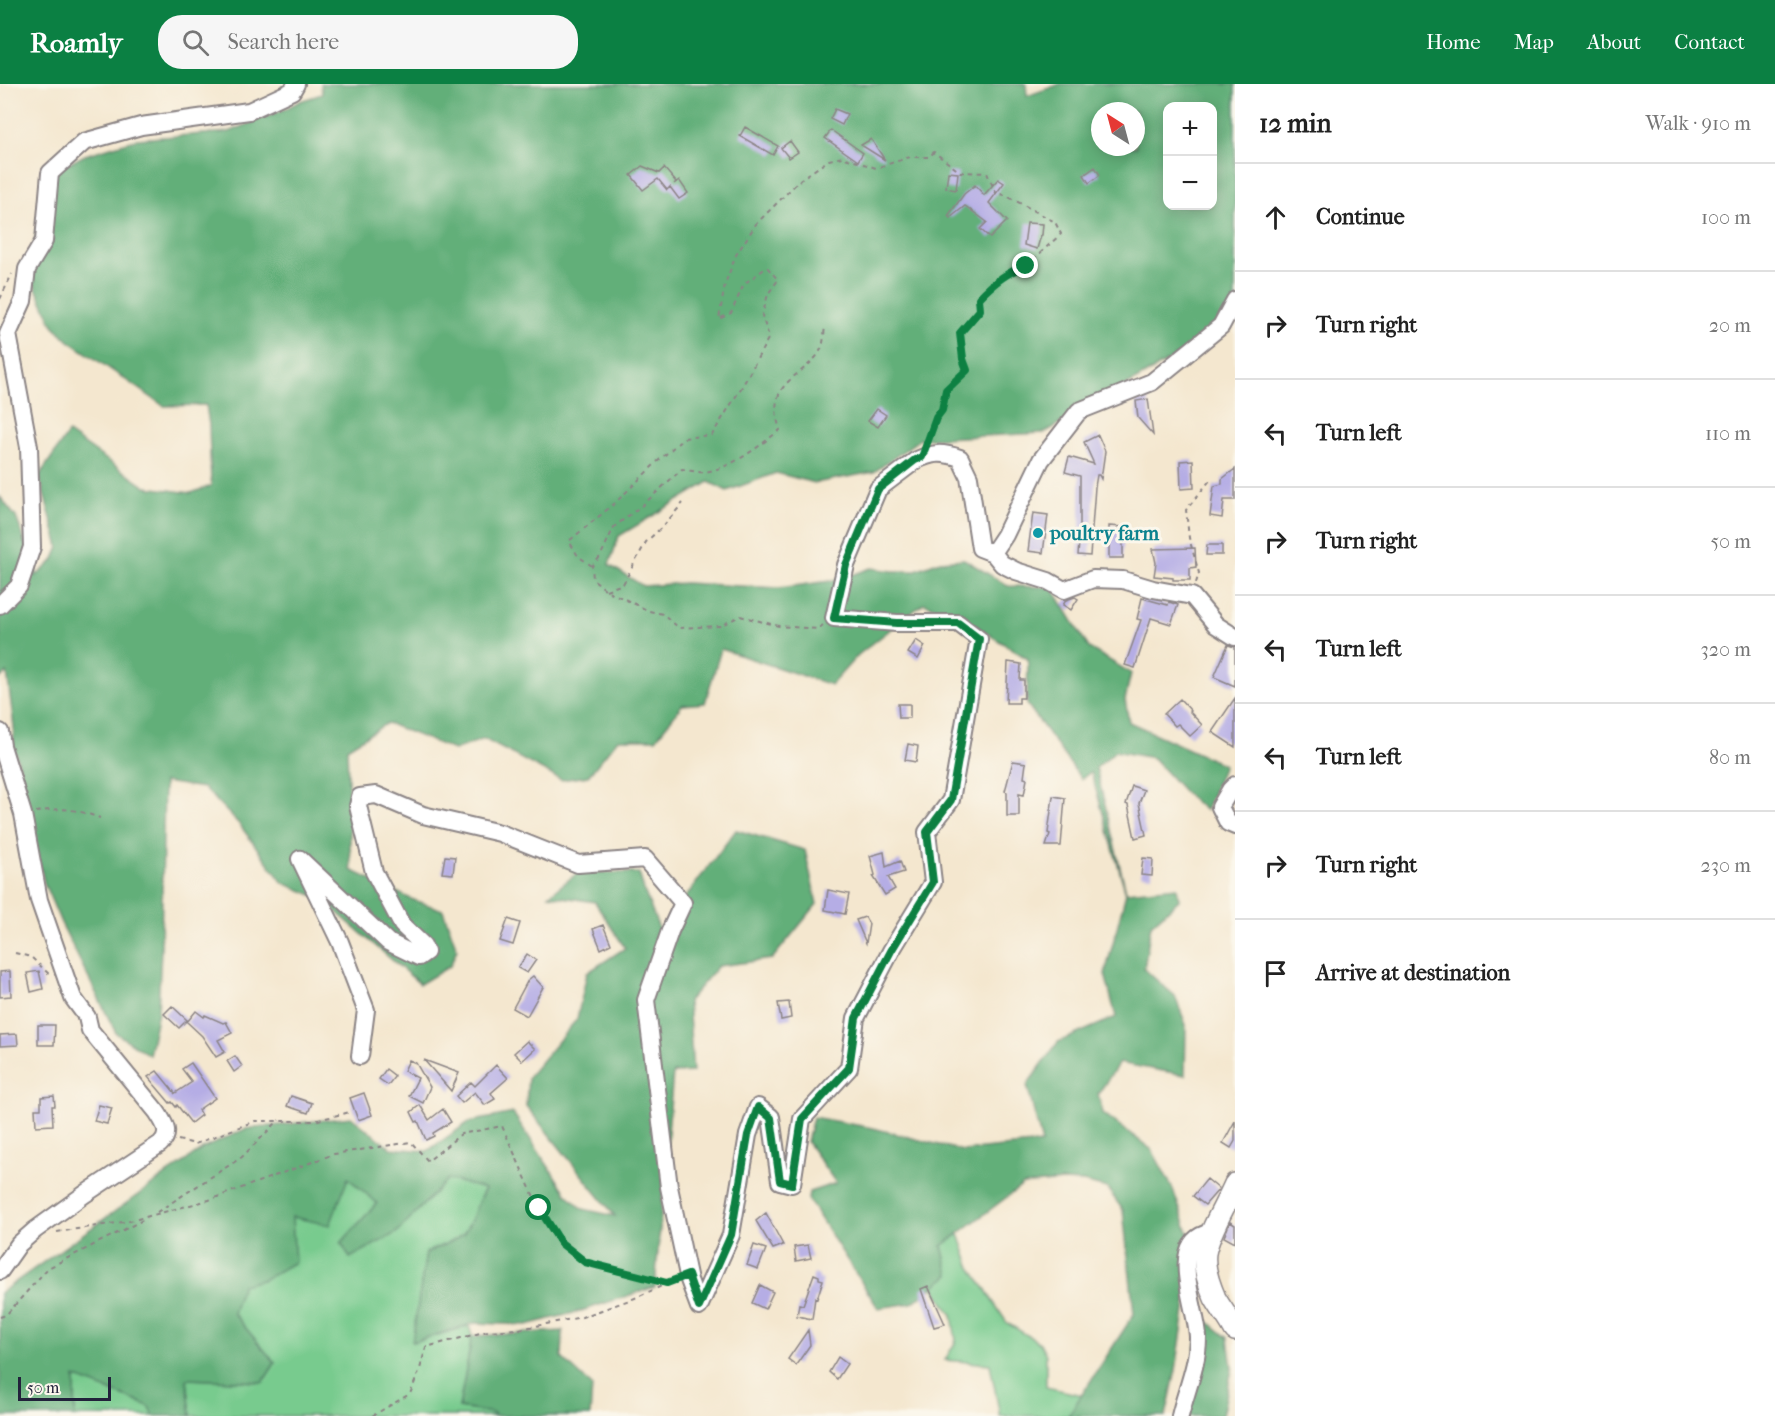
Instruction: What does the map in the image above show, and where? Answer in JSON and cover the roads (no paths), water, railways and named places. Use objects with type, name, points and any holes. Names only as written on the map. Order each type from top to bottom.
[{"type":"main road","points":[[1235,1184],[1205,1253],[1205,1269],[1210,1286],[1235,1330]]},
{"type":"street","points":[[0,605],[19,586],[32,548],[29,447],[8,334],[23,301],[27,268],[44,241],[50,173],[84,142],[141,126],[249,111],[292,91],[296,84]]},
{"type":"street","points":[[993,554],[1005,535],[1041,460],[1079,411],[1152,382],[1221,326],[1235,300]]},
{"type":"street","points":[[360,1056],[366,1010],[340,942],[300,859],[388,942],[419,957],[426,952],[423,945],[402,925],[374,872],[358,806],[360,797],[376,795],[423,815],[500,833],[578,864],[645,859],[682,903],[646,1000],[669,1187],[688,1275],[699,1307],[731,1235],[748,1135],[758,1107],[771,1118],[780,1181],[792,1184],[802,1119],[849,1068],[856,1018],[891,951],[933,882],[927,832],[951,800],[979,639],[958,623],[897,623],[834,618],[846,565],[878,489],[922,457],[944,453],[960,458],[969,477],[980,548],[993,554],[1002,564],[1048,581],[1064,590],[1094,579],[1123,580],[1153,589],[1192,596],[1216,625],[1235,637]]},
{"type":"street","points":[[0,732],[2,746],[24,814],[39,900],[73,998],[87,1017],[90,1030],[157,1112],[166,1129],[166,1138],[160,1144],[76,1200],[27,1237],[0,1270]]},
{"type":"street","points":[[1235,785],[1220,807],[1228,823],[1235,826]]},
{"type":"street","points":[[1180,1416],[1195,1361],[1198,1340],[1188,1290],[1188,1256],[1195,1239],[1205,1234],[1211,1236]]},
{"type":"place","name":"poultry farm","points":[[1038,533]]}]
